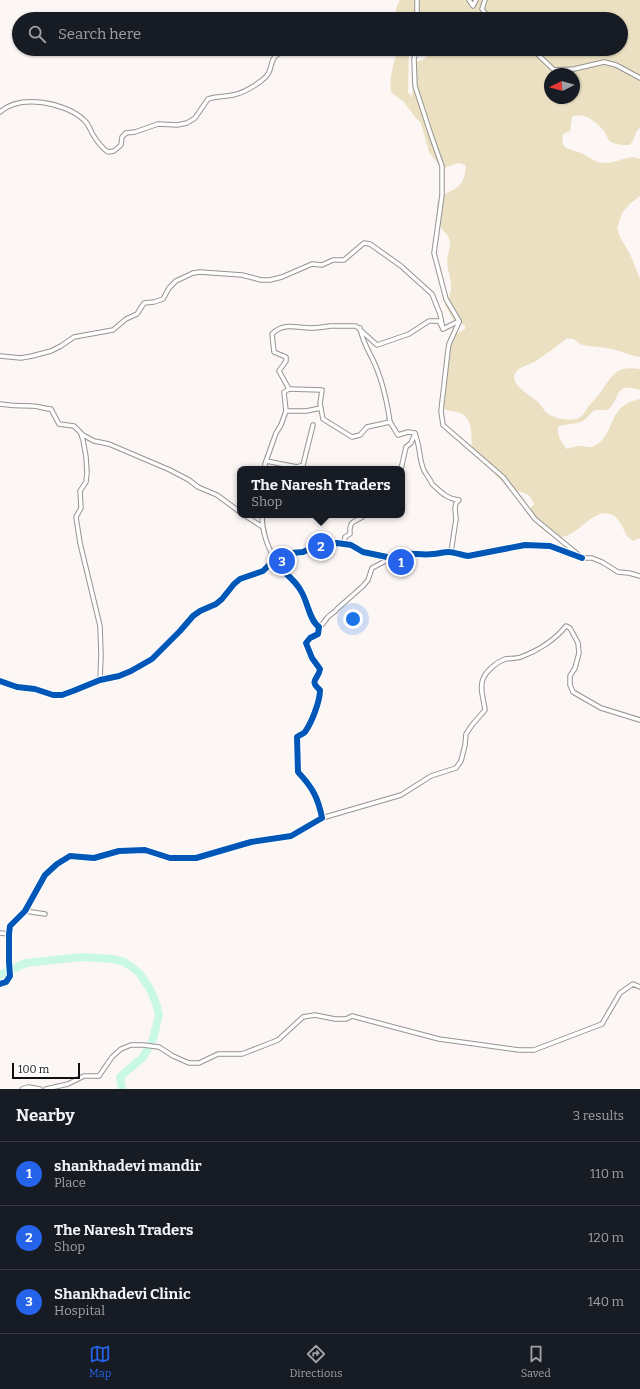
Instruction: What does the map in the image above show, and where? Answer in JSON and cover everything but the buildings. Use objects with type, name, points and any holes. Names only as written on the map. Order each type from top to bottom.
[{"type":"street","points":[[417,0],[417,12]]},
{"type":"street","points":[[469,0],[473,6],[476,0]]},
{"type":"street","points":[[484,0],[482,9],[484,12]]},
{"type":"street","points":[[0,112],[17,104],[43,102],[57,104],[86,121],[100,145],[108,152],[112,152],[121,145],[122,137],[126,133],[136,132],[158,124],[177,125],[187,123],[195,118],[208,99],[243,92],[262,81],[267,75],[274,56]]},
{"type":"street","points":[[415,56],[416,86],[430,135],[442,166],[442,195],[434,253],[446,299],[459,321]]},
{"type":"street","points":[[539,56],[554,70],[574,69],[604,62],[616,64],[640,78]]},
{"type":"street","points":[[0,356],[21,358],[32,356],[51,351],[74,337],[113,330],[126,319],[137,314],[144,303],[163,300],[169,288],[176,281],[193,273],[200,272],[242,275],[261,280],[270,280],[282,277],[312,264],[322,265],[333,260],[344,260],[364,243],[370,244],[401,266],[432,294],[440,314],[443,329]]},
{"type":"street","points":[[289,389],[279,371],[286,361],[286,357],[274,352],[273,349],[272,334],[284,327],[290,326],[312,328],[356,326],[360,328],[367,337],[377,345],[409,334],[429,321],[439,321],[443,329]]},
{"type":"street","points":[[443,329],[459,321]]},
{"type":"street","points":[[459,321],[449,344],[441,411],[444,425],[503,478],[535,519],[582,558]]},
{"type":"street","points":[[360,328],[361,336],[374,362],[382,385],[390,422],[398,435],[408,432],[415,433],[420,446],[420,459],[426,477],[445,496],[451,499],[460,500],[456,503],[455,508],[456,519],[451,552]]},
{"type":"street","points":[[265,466],[276,433],[281,425],[286,411],[284,392],[289,389],[322,390],[320,400],[323,419],[352,437],[360,435],[367,428],[390,422]]},
{"type":"street","points":[[0,404],[19,407],[36,406],[51,409],[60,424],[74,426],[80,433],[94,442],[109,444],[170,470],[189,480],[198,487],[216,495],[237,510]]},
{"type":"street","points":[[286,411],[306,411],[321,408]]},
{"type":"street","points":[[300,466],[303,465],[313,425]]},
{"type":"street","points":[[80,433],[83,440],[87,473],[86,482],[80,491],[82,505],[76,520],[100,626],[100,680]]},
{"type":"street","points":[[402,466],[406,447],[411,443],[414,436],[416,437]]},
{"type":"street","points":[[266,461],[292,466]]},
{"type":"street","points":[[249,518],[261,526]]},
{"type":"street","points":[[262,518],[261,526],[274,561],[301,590],[312,620],[319,627]]},
{"type":"street","points":[[344,544],[345,537],[350,534],[350,524],[352,521],[358,518]]},
{"type":"street","points":[[0,681],[17,687],[35,689],[57,695],[73,692],[100,680],[119,676],[144,665],[169,642],[193,616],[216,604],[240,579],[264,571],[280,554],[303,552],[320,544],[344,544],[351,545],[363,552],[391,558]]},
{"type":"street","points":[[322,818],[318,800],[310,785],[298,772],[297,737],[304,733],[309,725],[320,697],[320,690],[314,683],[314,680],[320,674],[320,669],[312,658],[306,643],[310,638],[318,634],[319,627],[326,622],[328,617],[336,612],[363,586],[368,580],[372,568],[400,554],[433,554],[451,552],[468,556],[531,545],[550,546],[582,558],[592,558],[602,562],[618,572],[640,576]]},
{"type":"street","points":[[0,984],[6,982],[11,972],[9,962],[10,926],[25,911],[45,874],[57,864],[70,856],[94,858],[119,851],[145,850],[170,858],[196,858],[251,842],[291,836],[322,818],[401,795],[432,776],[456,768],[461,761],[466,734],[485,710],[482,693],[482,680],[486,673],[493,666],[504,660],[520,658],[541,647],[560,634],[566,626],[570,628],[578,643],[579,653],[575,668],[570,676],[570,685],[573,692],[601,708],[640,720]]},
{"type":"street","points":[[25,911],[45,914]]},
{"type":"street","points":[[0,933],[9,934]]},
{"type":"street","points":[[46,1089],[68,1084],[84,1076],[99,1076],[112,1057],[121,1049],[131,1045],[159,1047],[173,1056],[190,1062],[199,1063],[218,1054],[242,1054],[278,1040],[303,1017],[315,1015],[336,1019],[346,1019],[352,1016],[439,1039],[519,1050],[534,1050],[602,1024],[620,992],[634,984],[640,987]]},
{"type":"street","points":[[22,1089],[28,1087],[40,1089]]},
{"type":"shaded area","points":[[400,0],[640,0],[640,128],[638,129],[633,141],[629,145],[611,142],[604,131],[597,124],[590,118],[581,115],[572,117],[570,131],[563,134],[562,139],[564,146],[567,148],[600,162],[608,163],[632,157],[640,159],[640,196],[622,213],[617,229],[630,254],[640,279],[640,357],[612,349],[583,345],[573,339],[566,339],[534,362],[518,370],[515,375],[515,380],[521,389],[539,403],[550,415],[561,419],[573,419],[582,416],[615,373],[625,369],[640,369],[640,390],[632,388],[622,389],[608,410],[595,410],[583,421],[558,427],[558,434],[567,449],[578,446],[592,447],[601,441],[606,435],[616,414],[622,407],[629,402],[640,399],[640,538],[633,541],[629,538],[621,523],[615,516],[602,513],[595,516],[574,532],[566,536],[558,537],[546,532],[529,515],[530,509],[534,504],[530,497],[521,492],[510,490],[472,450],[471,429],[468,420],[460,413],[446,410],[439,406],[439,400],[447,369],[448,343],[456,334],[465,329],[465,326],[454,321],[445,305],[451,290],[447,260],[450,244],[449,238],[441,228],[438,221],[437,205],[442,196],[456,188],[461,183],[466,166],[460,163],[441,168],[429,152],[421,123],[404,102],[392,93],[390,84],[395,56],[409,56],[408,93],[412,96],[415,62],[423,60],[426,56],[628,56],[628,12],[395,12]]},
{"type":"waterway","points":[[0,975],[26,963],[82,957],[122,961],[139,973],[150,989],[159,1015],[153,1039],[148,1049],[142,1058],[120,1077],[122,1089]]},
{"type":"cycle path","points":[[0,681],[17,687],[35,689],[53,695],[62,695],[100,680],[119,676],[131,671],[152,659],[193,616],[216,604],[240,579],[263,571],[280,554],[303,552],[320,544],[337,543],[351,545],[363,552],[392,558],[402,554],[435,554],[449,552],[468,556],[525,545],[550,546],[582,558]]},
{"type":"cycle path","points":[[0,984],[6,982],[10,976],[10,926],[25,911],[45,875],[57,864],[70,856],[94,858],[119,851],[145,850],[170,858],[196,858],[251,842],[291,836],[322,818],[319,804],[314,793],[298,772],[297,737],[304,733],[308,728],[319,700],[320,690],[314,682],[320,669],[312,658],[306,643],[310,638],[318,634],[319,627],[313,620],[303,595],[296,583],[273,563]]},
{"type":"place","name":"The Naresh Traders","points":[[321,546]]},
{"type":"place","name":"Shankhadevi Clinic","points":[[282,561]]},
{"type":"place","name":"shankhadevi mandir","points":[[401,562]]}]
